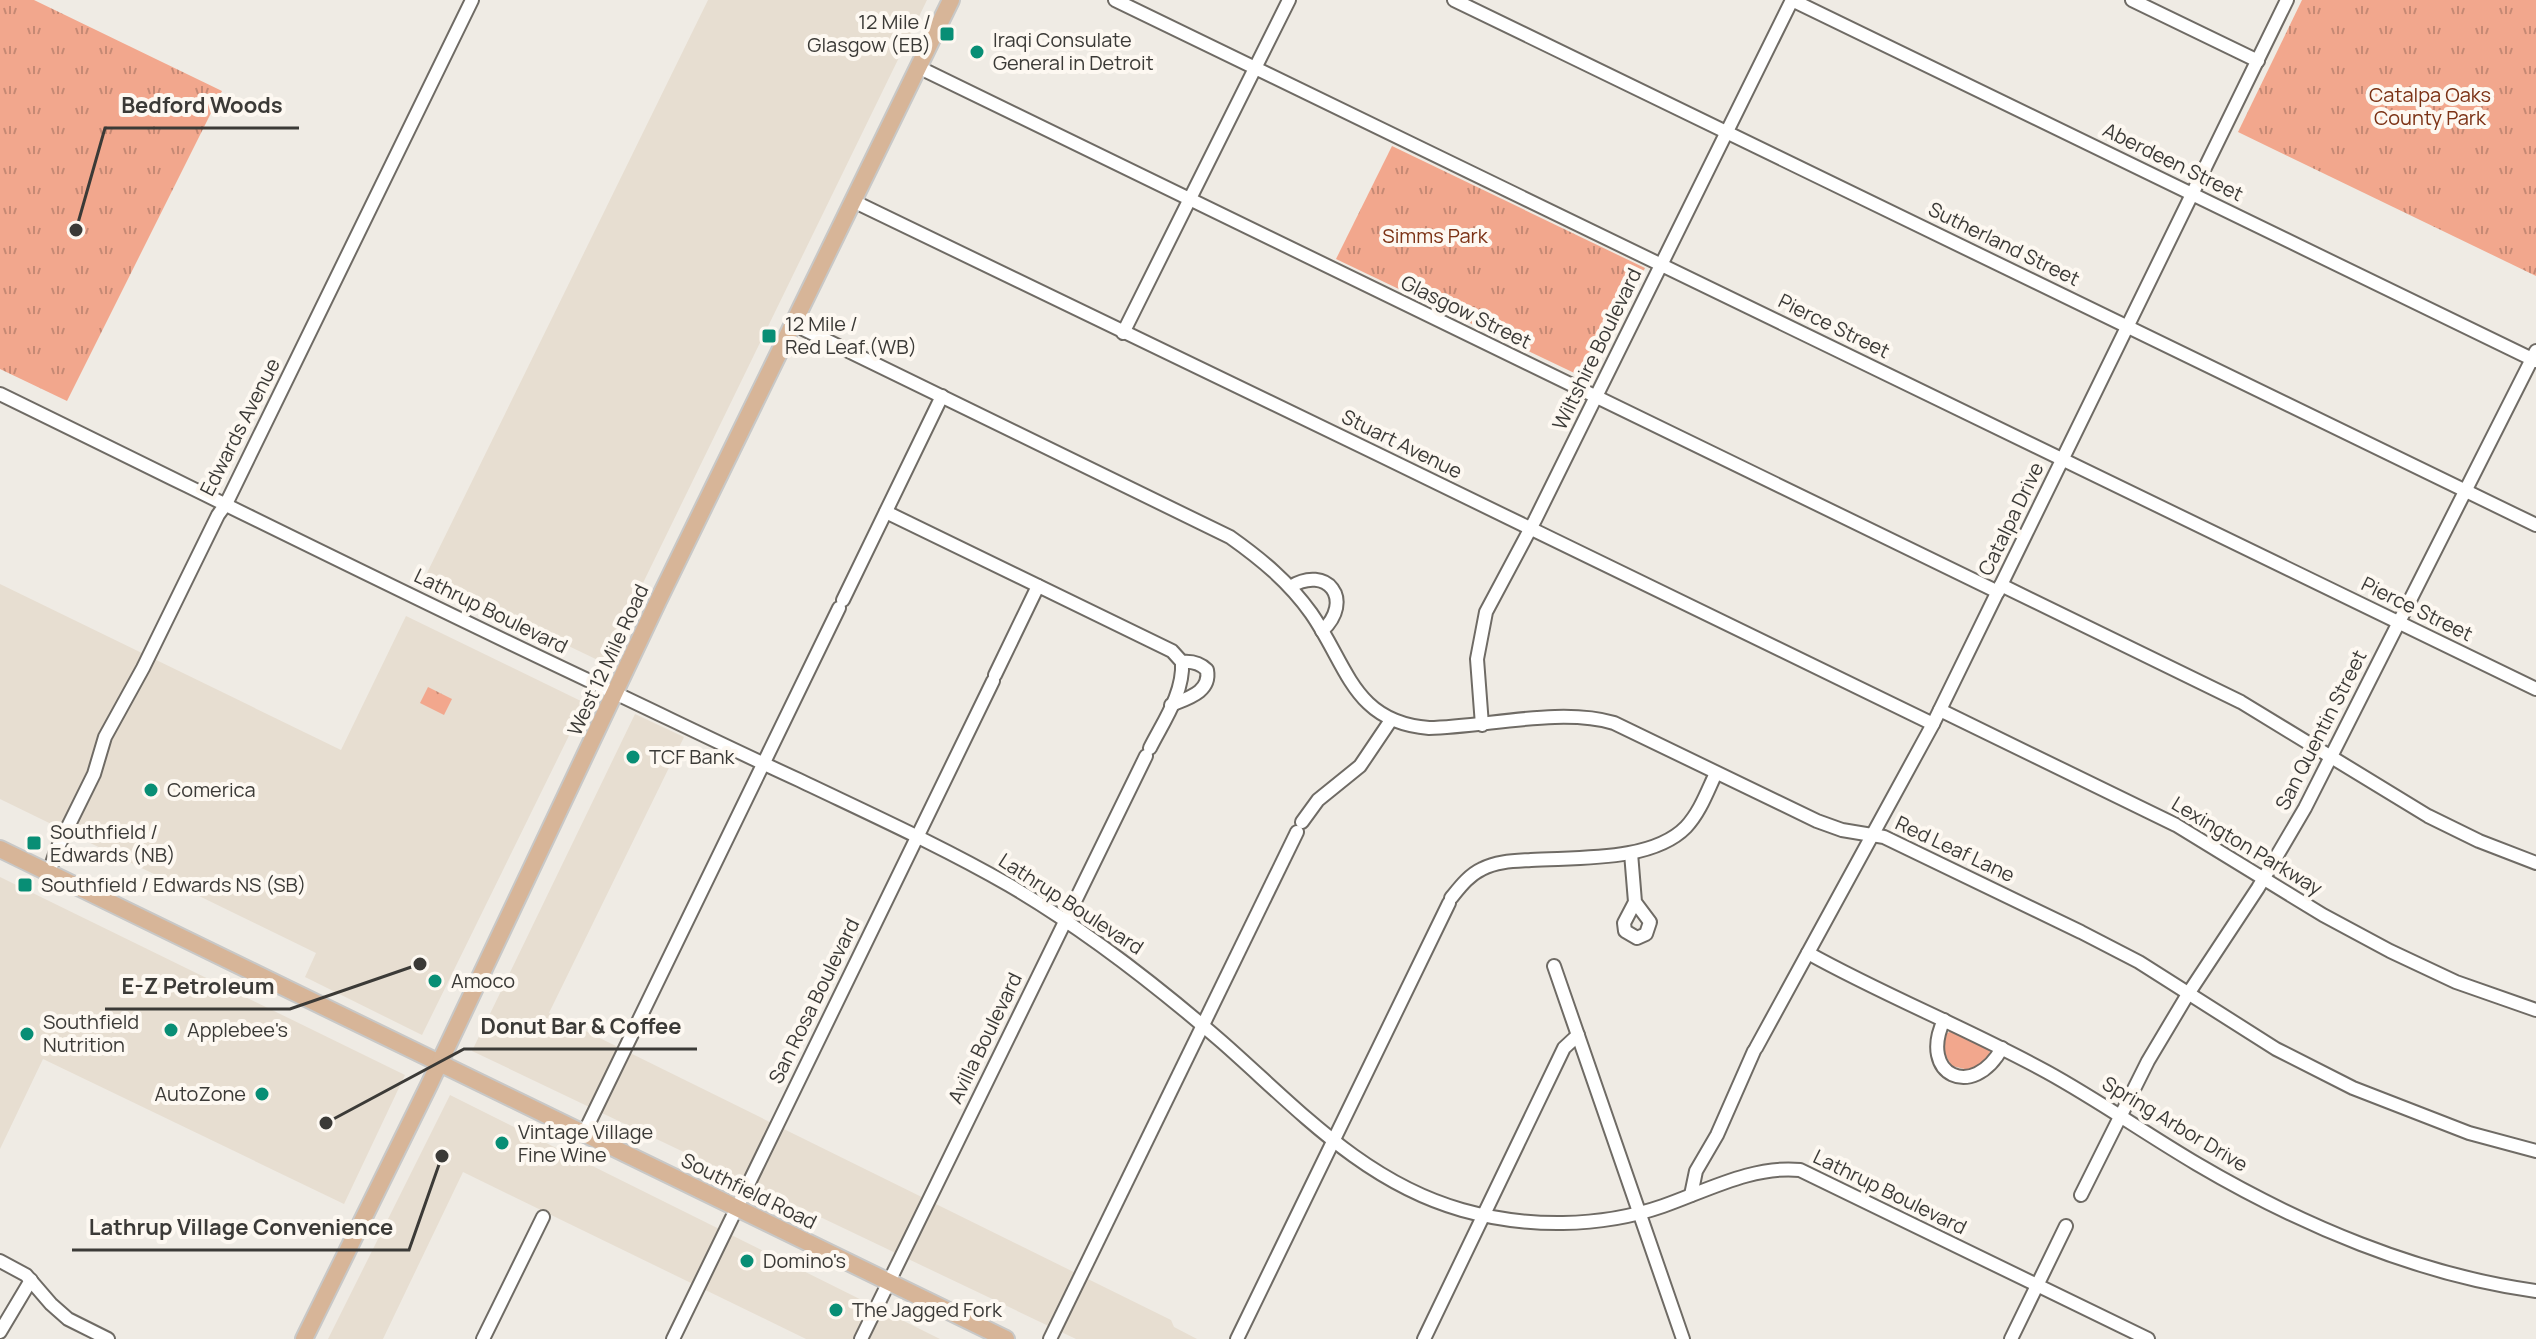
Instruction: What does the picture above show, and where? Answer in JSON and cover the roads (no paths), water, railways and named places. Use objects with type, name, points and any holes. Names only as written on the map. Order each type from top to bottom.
[{"type":"main road","name":"West 12 Mile Road","points":[[304,1339],[950,0]]},
{"type":"main road","name":"Southfield Road","points":[[0,849],[1006,1339]]},
{"type":"street","name":"Edwards Avenue","points":[[49,873],[56,851],[89,786],[114,719],[226,504],[472,0]]},
{"type":"street","name":"Pierce Street","points":[[1115,0],[2536,689]]},
{"type":"street","points":[[1123,333],[1289,0]]},
{"type":"street","name":"Sutherland Street","points":[[1454,0],[2536,525]]},
{"type":"street","name":"Wiltshire Boulevard","points":[[1482,725],[1477,659],[1482,626],[1494,594],[1530,530],[1792,0]]},
{"type":"street","name":"Aberdeen Street","points":[[1792,0],[2535,357]]},
{"type":"street","points":[[2132,0],[2258,61]]},
{"type":"street","name":"Catalpa Drive","points":[[1691,1195],[1696,1171],[1717,1135],[1755,1049],[1933,724],[2287,0]]},
{"type":"street","name":"Glasgow Street","points":[[918,67],[1596,397],[2204,682],[2281,725],[2428,816],[2479,841],[2536,863]]},
{"type":"street","name":"Stuart Avenue","points":[[853,201],[1123,333],[1253,392],[1530,530],[1933,724]]},
{"type":"street","name":"Red Leaf Lane","points":[[793,324],[1208,524],[1260,559],[1290,587],[1322,631],[1358,693],[1371,708],[1391,720],[1429,728],[1589,717],[1628,729],[1825,824],[1854,833],[1884,837],[2081,932],[2139,962],[2276,1049],[2353,1088],[2469,1133],[2536,1151]]},
{"type":"street","name":"San Quentin Street","points":[[2081,1195],[2119,1115],[2188,994],[2264,878],[2331,756],[2535,357]]},
{"type":"street","name":"Lathrup Boulevard","points":[[0,394],[965,861],[1065,920],[1124,961],[1333,1142],[1397,1185],[1449,1206],[1484,1215],[1526,1221],[1578,1222],[1639,1213],[1784,1168],[1800,1170],[2148,1339]]},
{"type":"street","points":[[584,1133],[942,396]]},
{"type":"street","points":[[886,512],[1172,651],[1182,662],[1195,662],[1203,666],[1209,675],[1205,686],[1192,697],[1171,705]]},
{"type":"street","points":[[1290,587],[1312,580],[1326,583],[1333,589],[1338,610],[1322,631]]},
{"type":"street","name":"San Rosa Boulevard","points":[[673,1339],[1038,586]]},
{"type":"street","name":"Avilla Boulevard","points":[[861,1339],[1171,705],[1181,682],[1182,662]]},
{"type":"street","name":"Lexington Parkway","points":[[1940,710],[2165,819],[2323,915],[2390,951],[2456,982],[2536,1010]]},
{"type":"street","points":[[1050,1339],[1299,827],[1318,800],[1360,766],[1391,720]]},
{"type":"street","points":[[1237,1339],[1461,884],[1476,872],[1500,863],[1631,853],[1660,845],[1686,827],[1701,806],[1716,773]]},
{"type":"street","points":[[1631,853],[1635,902]]},
{"type":"street","name":"Spring Arbor Drive","points":[[1808,953],[2002,1048],[2071,1085],[2224,1179],[2337,1233],[2459,1276],[2536,1291]]},
{"type":"street","points":[[1554,966],[1683,1339]]},
{"type":"street","points":[[1944,1020],[1935,1044],[1937,1055],[1943,1067],[1955,1075],[1968,1077],[1982,1073],[1992,1065],[2002,1048]]},
{"type":"street","points":[[1424,1339],[1564,1048],[1578,1035]]},
{"type":"street","points":[[489,1335],[543,1217]]},
{"type":"street","points":[[2011,1339],[2066,1226]]},
{"type":"street","points":[[0,1261],[31,1280],[68,1319],[108,1339]]},
{"type":"street","points":[[0,1332],[31,1280]]},
{"type":"place","name":"12 Mile / Glasgow (EB)","points":[[947,34]]},
{"type":"place","name":"Iraqi Consulate General in Detroit","points":[[977,52]]},
{"type":"place","name":"Bedford Woods","points":[[76,230]]},
{"type":"place","name":"12 Mile / Red Leaf (WB)","points":[[769,336]]},
{"type":"place","name":"TCF Bank","points":[[633,757]]},
{"type":"place","name":"Comerica","points":[[151,790]]},
{"type":"place","name":"Southfield / Edwards (NB)","points":[[34,843]]},
{"type":"place","name":"Southfield / Edwards NS (SB)","points":[[25,885]]},
{"type":"place","name":"E-Z Petroleum","points":[[420,964]]},
{"type":"place","name":"Amoco","points":[[435,981]]},
{"type":"place","name":"Applebee's","points":[[171,1030]]},
{"type":"place","name":"Southfield Nutrition","points":[[27,1034]]},
{"type":"place","name":"AutoZone","points":[[262,1094]]},
{"type":"place","name":"Donut Bar & Coffee","points":[[326,1123]]},
{"type":"place","name":"Vintage Village Fine Wine","points":[[502,1143]]},
{"type":"place","name":"Lathrup Village Convenience","points":[[442,1156]]},
{"type":"place","name":"Domino's","points":[[747,1261]]},
{"type":"place","name":"The Jagged Fork","points":[[836,1310]]},
{"type":"park label","name":"Catalpa Oaks County Park","points":[[2430,106]]},
{"type":"park label","name":"Simms Park","points":[[1435,236]]}]
